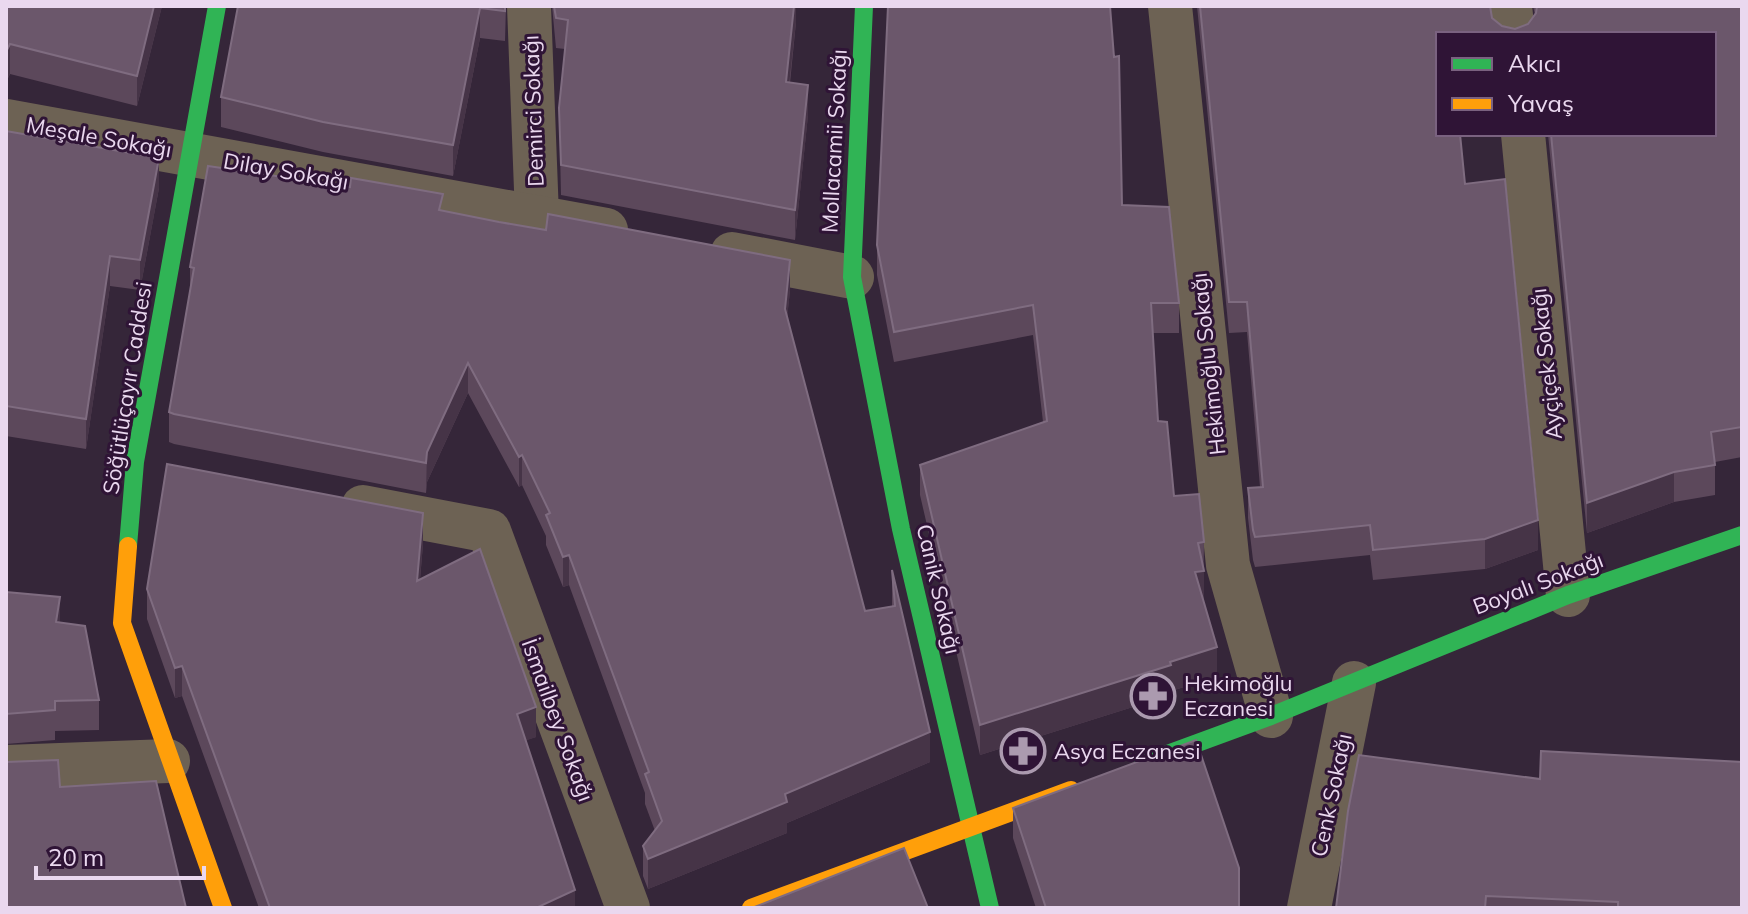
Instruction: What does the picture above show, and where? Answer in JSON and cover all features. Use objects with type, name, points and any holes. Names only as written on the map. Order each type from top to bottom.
[{"type":"street","name":"Söğütlüçayır Caddesi","points":[[217,6],[135,462],[122,623],[168,761],[223,908]]},
{"type":"street","name":"Demirci Sokağı","points":[[529,6],[537,216]]},
{"type":"street","name":"Mollacamii Sokağı","points":[[852,277],[864,6]]},
{"type":"street","name":"Hekimoğlu Sokağı","points":[[1170,6],[1228,565],[1271,716]]},
{"type":"street","points":[[1510,6],[1513,32]]},
{"type":"street","name":"Meşale Sokağı","points":[[6,121],[192,154]]},
{"type":"street","name":"Ayçiçek Sokağı","points":[[1523,136],[1568,595]]},
{"type":"street","name":"Dilay Sokağı","points":[[192,154],[642,237]]},
{"type":"street","points":[[687,245],[852,277]]},
{"type":"street","name":"Canik Sokağı","points":[[852,277],[901,529],[968,827],[990,908]]},
{"type":"street","points":[[135,462],[181,471]]},
{"type":"street","name":"İsmailbey Sokağı","points":[[320,498],[489,531],[628,908]]},
{"type":"street","name":"Boyalı Sokağı","points":[[1354,683],[1568,595],[1742,535]]},
{"type":"street","points":[[1127,769],[1354,683]]},
{"type":"street","name":"Cenk Sokağı","points":[[1309,908],[1354,683]]},
{"type":"street","points":[[6,767],[168,761]]},
{"type":"street","points":[[751,908],[1084,785]]},
{"type":"building","points":[[6,6],[154,6],[137,76],[10,44],[6,50]]},
{"type":"building","points":[[238,6],[505,6],[505,11],[480,8],[453,145],[323,122],[221,97]]},
{"type":"building","points":[[554,6],[794,6],[786,82],[808,85],[795,210],[561,165],[559,108],[568,20],[556,18]]},
{"type":"building","points":[[888,6],[1110,6],[1114,57],[1119,56],[1122,205],[1169,207],[1179,303],[1151,303],[1158,421],[1167,422],[1174,496],[1199,494],[1204,542],[1198,543],[1204,571],[1195,572],[1217,647],[1170,662],[1171,665],[980,725],[920,465],[1047,421],[1033,305],[894,332],[877,245]]},
{"type":"building","points":[[1200,6],[1490,6],[1492,18],[1502,26],[1515,29],[1528,24],[1537,6],[1742,6],[1742,427],[1711,432],[1715,465],[1674,472],[1587,503],[1551,136],[1716,136],[1716,32],[1436,32],[1436,136],[1460,136],[1465,184],[1505,179],[1538,520],[1485,539],[1373,550],[1370,525],[1255,537],[1248,488],[1263,487],[1247,302],[1229,302]]},
{"type":"building","points":[[6,131],[159,158],[140,260],[110,256],[86,419],[6,406]]},
{"type":"building","points":[[208,166],[350,187],[351,178],[443,194],[439,210],[499,222],[546,230],[548,214],[790,260],[785,309],[865,611],[895,606],[892,570],[930,732],[785,794],[787,802],[648,859],[643,846],[662,821],[645,774],[649,772],[569,555],[563,557],[546,515],[550,513],[522,455],[519,457],[468,363],[427,452],[426,463],[169,412]]},
{"type":"building","points":[[167,464],[423,513],[417,581],[480,549],[536,707],[517,714],[575,890],[536,908],[270,908],[182,666],[175,668],[147,589]]},
{"type":"building","points":[[6,592],[60,597],[56,622],[85,626],[99,700],[55,701],[55,710],[6,714]]},
{"type":"building","points":[[1196,740],[1239,868],[1239,908],[1046,908],[1013,808]]},
{"type":"building","points":[[1541,751],[1742,762],[1742,908],[1618,908],[1618,902],[1486,896],[1485,908],[1336,908],[1348,811],[1359,755],[1540,779]]},
{"type":"building","points":[[58,760],[60,787],[156,781],[186,908],[6,908],[6,762]]},
{"type":"building","points":[[904,848],[928,908],[752,908]]},
{"type":"traffic: fast","points":[[128,546],[135,462],[217,6]]},
{"type":"traffic: fast","points":[[864,6],[852,277],[901,529],[990,908]]},
{"type":"traffic: fast","points":[[1143,763],[1271,716],[1568,595],[1742,535]]},
{"type":"traffic: slow","points":[[128,546],[122,623],[223,908]]},
{"type":"traffic: slow","points":[[751,908],[1071,790]]},
{"type":"place","name":"Hekimoğlu Eczanesi","points":[[1153,696]]},
{"type":"place","name":"Asya Eczanesi","points":[[1023,751]]}]
